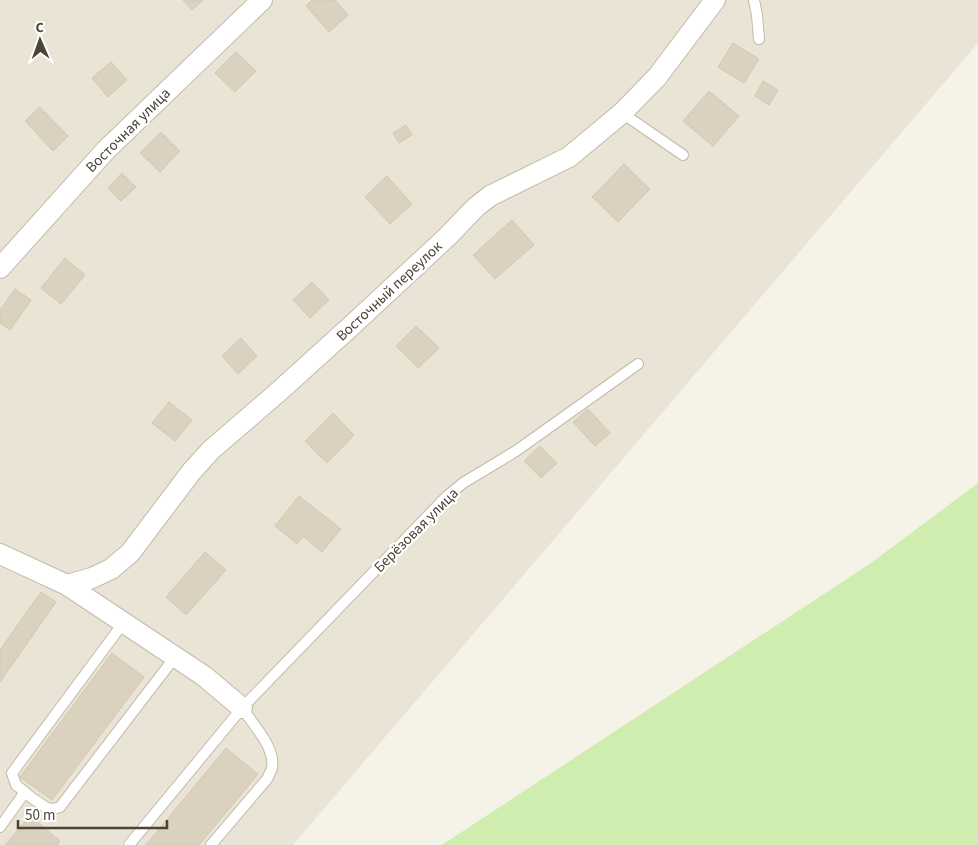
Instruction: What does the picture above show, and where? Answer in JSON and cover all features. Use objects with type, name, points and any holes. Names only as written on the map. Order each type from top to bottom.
[{"type":"street","name":"Восточная улица","points":[[0,268],[106,150],[262,0]]},
{"type":"street","name":"Восточный переулок","points":[[67,585],[92,578],[111,569],[130,554],[192,471],[211,450],[356,322],[447,237],[476,207],[490,196],[569,156],[590,141],[622,113],[657,77],[715,0]]},
{"type":"street","points":[[0,554],[67,585],[204,676],[242,708]]},
{"type":"lane","points":[[754,0],[759,39]]},
{"type":"lane","points":[[622,113],[683,155]]},
{"type":"lane","name":"Берёзовая улица","points":[[129,845],[242,708],[452,492],[463,483],[516,451],[638,364]]},
{"type":"lane","points":[[124,622],[12,773],[16,785],[47,808],[60,807],[175,657]]},
{"type":"lane","points":[[211,845],[267,779],[272,769],[272,760],[267,743],[242,708]]},
{"type":"lane","points":[[0,827],[25,792]]},
{"type":"shaded area","points":[[0,0],[978,0],[978,43],[293,845],[0,845]]},
{"type":"green space","points":[[978,483],[978,845],[442,845],[871,563]]},
{"type":"building","points":[[183,0],[203,0],[192,10]]},
{"type":"building","points":[[312,0],[335,0],[348,15],[329,32],[306,6]]},
{"type":"building","points":[[733,43],[759,59],[744,83],[718,67]]},
{"type":"building","points":[[236,52],[256,71],[235,92],[215,73]]},
{"type":"building","points":[[111,62],[127,80],[108,97],[92,78]]},
{"type":"building","points":[[763,81],[778,90],[769,105],[755,96]]},
{"type":"building","points":[[709,91],[739,116],[713,146],[683,121]]},
{"type":"building","points":[[40,107],[68,136],[53,151],[25,121]]},
{"type":"building","points":[[406,125],[412,135],[399,143],[393,133]]},
{"type":"building","points":[[161,132],[180,151],[160,172],[140,153]]},
{"type":"building","points":[[624,164],[650,189],[618,222],[592,197]]},
{"type":"building","points":[[122,173],[136,187],[121,201],[108,188]]},
{"type":"building","points":[[387,176],[412,204],[390,224],[365,197]]},
{"type":"building","points":[[512,220],[534,245],[495,279],[473,255]]},
{"type":"building","points":[[65,258],[85,275],[61,304],[41,288]]},
{"type":"building","points":[[312,282],[329,300],[310,318],[293,300]]},
{"type":"building","points":[[15,289],[31,300],[10,330],[0,323],[0,310]]},
{"type":"building","points":[[416,326],[439,348],[418,368],[396,346]]},
{"type":"building","points":[[241,338],[257,356],[238,374],[222,356]]},
{"type":"building","points":[[169,402],[192,420],[175,441],[152,423]]},
{"type":"building","points":[[588,409],[610,433],[595,446],[573,422]]},
{"type":"building","points":[[333,413],[354,435],[327,463],[305,441]]},
{"type":"building","points":[[540,446],[557,463],[541,478],[524,461]]},
{"type":"building","points":[[299,496],[341,529],[322,552],[303,536],[297,544],[275,526]]},
{"type":"building","points":[[205,552],[226,570],[186,615],[166,597]]},
{"type":"building","points":[[41,592],[56,602],[0,682],[0,650]]},
{"type":"building","points":[[112,653],[144,677],[52,800],[20,777]]},
{"type":"building","points":[[226,748],[258,774],[199,845],[146,845]]},
{"type":"building","points":[[30,816],[60,841],[57,845],[5,845]]}]
